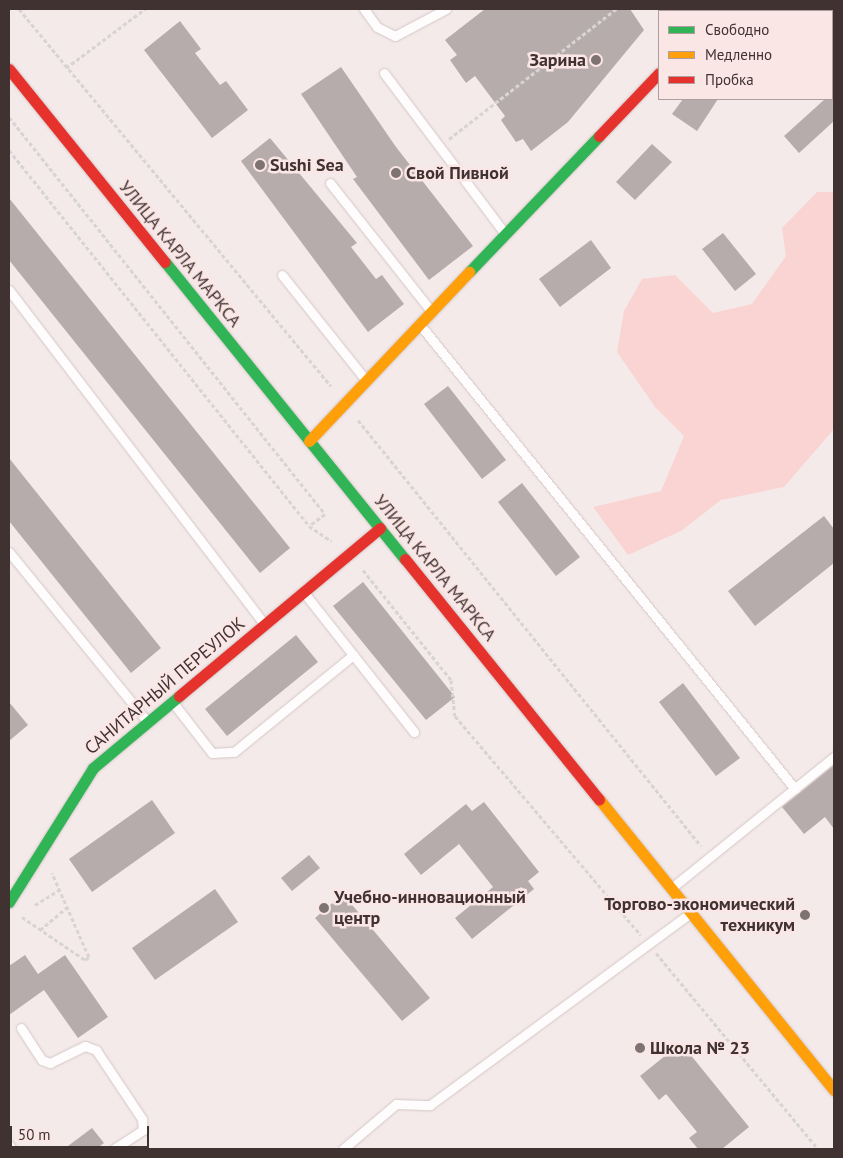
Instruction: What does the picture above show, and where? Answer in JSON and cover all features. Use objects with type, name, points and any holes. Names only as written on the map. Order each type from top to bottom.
[{"type":"main road","points":[[309,441],[507,236],[658,73]]},
{"type":"main road","name":"УЛИЦА КАРЛА МАРКСА","points":[[11,75],[692,912],[834,1090]]},
{"type":"main road","name":"САНИТАРНЫЙ ПЕРЕУЛОК","points":[[9,902],[93,768],[380,528]]},
{"type":"lane","points":[[364,9],[377,27],[395,36],[446,9]]},
{"type":"lane","points":[[733,9],[751,10]]},
{"type":"lane","points":[[384,73],[507,236]]},
{"type":"lane","points":[[330,183],[432,313]]},
{"type":"lane","points":[[282,275],[366,381]]},
{"type":"lane","points":[[9,290],[264,624]]},
{"type":"lane","points":[[421,325],[795,789]]},
{"type":"lane","points":[[9,552],[148,722]]},
{"type":"lane","points":[[303,592],[414,732]]},
{"type":"lane","points":[[172,702],[212,754],[234,752],[353,655]]},
{"type":"lane","points":[[672,888],[834,757]]},
{"type":"lane","points":[[343,1149],[396,1104],[430,1105],[692,912]]},
{"type":"lane","points":[[21,1028],[42,1060],[50,1063],[84,1046],[96,1050],[142,1119],[142,1130],[114,1149]]},
{"type":"lane","points":[[9,1145],[12,1149]]},
{"type":"path","points":[[19,9],[345,403],[701,846]]},
{"type":"path","points":[[66,68],[145,9]]},
{"type":"path","points":[[440,147],[616,9]]},
{"type":"path","points":[[9,117],[325,514],[309,526]]},
{"type":"path","points":[[9,150],[309,526],[349,553],[451,680],[455,716],[649,944],[818,1149]]},
{"type":"path","points":[[17,914],[85,960],[89,957],[41,850]]},
{"type":"path","points":[[25,920],[39,901],[59,890]]},
{"type":"path","points":[[40,930],[67,907]]},
{"type":"shaded area","points":[[817,192],[834,192],[834,429],[784,487],[721,500],[681,531],[628,555],[593,507],[661,491],[684,436],[655,407],[617,352],[624,311],[642,279],[675,275],[713,313],[752,304],[786,256],[782,228]]},
{"type":"building","points":[[485,9],[630,9],[644,30],[568,122],[531,151],[523,139],[516,142],[501,120],[505,116],[475,76],[466,83],[450,60],[457,55],[445,40]]},
{"type":"building","points":[[180,21],[201,49],[195,53],[220,85],[226,81],[248,110],[212,138],[144,50]]},
{"type":"building","points":[[341,67],[396,147],[473,246],[429,280],[353,179],[357,177],[301,94]]},
{"type":"building","points":[[834,90],[834,121],[799,153],[784,136],[824,100],[833,100]]},
{"type":"building","points":[[682,100],[717,100],[697,131],[672,114]]},
{"type":"building","points":[[270,138],[357,243],[351,247],[376,279],[382,275],[404,304],[368,332],[241,161]]},
{"type":"building","points":[[652,144],[672,162],[635,200],[616,182]]},
{"type":"building","points":[[9,198],[290,548],[260,573],[9,260]]},
{"type":"building","points":[[723,233],[756,274],[735,291],[702,249]]},
{"type":"building","points":[[591,240],[611,268],[560,307],[539,279]]},
{"type":"building","points":[[448,386],[506,460],[482,479],[424,404]]},
{"type":"building","points":[[9,458],[161,648],[131,673],[9,521]]},
{"type":"building","points":[[522,483],[580,557],[556,576],[498,502]]},
{"type":"building","points":[[824,516],[834,529],[834,563],[755,626],[728,591]]},
{"type":"building","points":[[363,582],[455,697],[426,720],[333,606]]},
{"type":"building","points":[[296,635],[318,662],[227,736],[205,709]]},
{"type":"building","points":[[683,683],[740,758],[716,776],[659,702]]},
{"type":"building","points":[[9,702],[28,725],[9,741]]},
{"type":"building","points":[[834,765],[834,829],[825,817],[804,834],[782,807]]},
{"type":"building","points":[[152,800],[175,833],[92,892],[69,859]]},
{"type":"building","points":[[484,802],[539,872],[528,881],[534,889],[472,939],[455,918],[493,887],[459,844],[421,875],[404,854],[466,804],[472,811]]},
{"type":"building","points":[[309,855],[320,868],[292,891],[281,878]]},
{"type":"building","points":[[215,889],[238,922],[155,980],[132,948]]},
{"type":"building","points":[[343,894],[430,998],[402,1021],[315,918]]},
{"type":"building","points":[[25,955],[38,974],[65,955],[108,1017],[78,1038],[44,990],[9,1015],[9,966]]},
{"type":"building","points":[[681,1043],[749,1127],[722,1149],[698,1149],[689,1138],[697,1132],[666,1094],[659,1100],[640,1076]]},
{"type":"building","points":[[92,1128],[104,1143],[96,1149],[64,1149]]},
{"type":"traffic: fast","points":[[469,272],[599,136]]},
{"type":"traffic: fast","points":[[165,262],[405,559]]},
{"type":"traffic: fast","points":[[9,902],[93,768],[179,696]]},
{"type":"traffic: slow","points":[[309,441],[469,272]]},
{"type":"traffic: slow","points":[[599,799],[834,1090]]},
{"type":"traffic: jam","points":[[9,69],[165,262]]},
{"type":"traffic: jam","points":[[599,136],[658,74]]},
{"type":"traffic: jam","points":[[179,696],[380,528]]},
{"type":"traffic: jam","points":[[405,559],[599,799]]},
{"type":"place","name":"Зарина","points":[[596,60]]},
{"type":"place","name":"Sushi Sea","points":[[260,165]]},
{"type":"place","name":"Свой Пивной","points":[[396,173]]},
{"type":"place","name":"Учебно-инновационный центр","points":[[324,908]]},
{"type":"place","name":"Торгово-экономический техникум","points":[[805,915]]},
{"type":"place","name":"Школа № 23","points":[[640,1048]]}]
